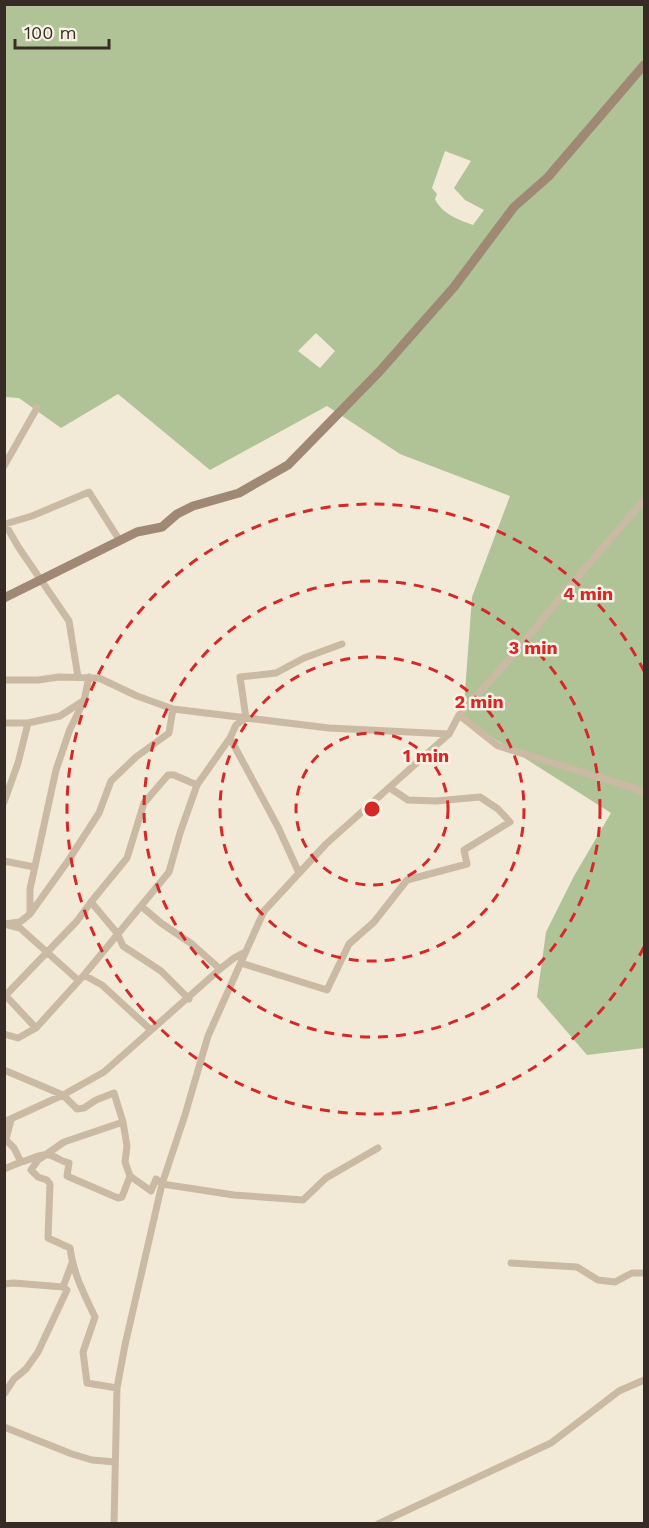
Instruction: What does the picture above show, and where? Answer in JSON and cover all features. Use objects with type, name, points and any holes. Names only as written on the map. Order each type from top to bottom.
[{"type":"street","points":[[4,598],[137,532],[162,527],[177,514],[193,506],[239,494],[288,465],[379,372],[454,286],[514,207],[548,177],[645,65]]},
{"type":"street","points":[[4,466],[37,408]]},
{"type":"street","points":[[78,677],[69,621],[5,524],[32,516],[88,492],[120,541]]},
{"type":"street","points":[[114,1524],[117,1388],[162,1184],[208,1036],[264,911],[326,844],[449,734],[459,715],[645,500]]},
{"type":"street","points":[[246,718],[240,677],[276,673],[304,658],[342,644]]},
{"type":"street","points":[[30,914],[30,889],[56,770],[70,729],[84,701],[89,677]]},
{"type":"street","points":[[4,680],[99,678],[137,696],[173,709],[329,728],[449,734]]},
{"type":"street","points":[[4,723],[28,723],[60,716],[84,701]]},
{"type":"street","points":[[5,924],[20,922],[30,914],[99,813],[111,781],[136,756],[169,733],[173,709]]},
{"type":"street","points":[[459,715],[498,747],[634,788],[645,794]]},
{"type":"street","points":[[4,1034],[18,1038],[36,1028],[81,978],[169,872],[197,785],[230,738],[236,725],[246,718]]},
{"type":"street","points":[[4,802],[18,763],[28,723]]},
{"type":"street","points":[[230,738],[263,798],[299,873]]},
{"type":"street","points":[[36,1028],[5,996],[77,921],[127,858],[144,803],[168,775],[174,775],[197,785]]},
{"type":"street","points":[[241,963],[327,990],[349,944],[374,922],[407,880],[467,864],[464,850],[510,822],[498,809],[480,797],[436,801],[408,800],[390,788]]},
{"type":"street","points":[[4,861],[34,867]]},
{"type":"street","points":[[91,902],[117,933],[123,946],[161,971],[189,999]]},
{"type":"street","points":[[141,906],[192,944],[220,969]]},
{"type":"street","points":[[5,924],[20,928],[81,978],[102,985],[151,1030]]},
{"type":"street","points":[[21,1162],[14,1148],[5,1139],[8,1121],[63,1095],[104,1072],[189,999],[220,969],[245,952]]},
{"type":"street","points":[[4,1070],[63,1095],[77,1109],[114,1093],[123,1122],[127,1146],[125,1162],[130,1176],[152,1191],[156,1179],[162,1184],[234,1195],[303,1200],[326,1178],[378,1148]]},
{"type":"street","points":[[117,1388],[87,1383],[83,1352],[94,1317],[79,1284],[70,1248],[48,1238],[50,1184],[31,1170],[38,1160],[64,1142],[123,1122]]},
{"type":"street","points":[[4,1169],[43,1153],[69,1163],[67,1176],[118,1198],[122,1197],[130,1176]]},
{"type":"street","points":[[63,1287],[72,1263]]},
{"type":"street","points":[[511,1263],[577,1267],[598,1280],[615,1282],[632,1273],[645,1273]]},
{"type":"street","points":[[4,1284],[63,1287],[67,1290],[38,1352],[4,1394]]},
{"type":"street","points":[[378,1524],[552,1443],[619,1391],[645,1380]]},
{"type":"street","points":[[4,1427],[72,1454],[92,1460],[115,1462]]},
{"type":"green space","points":[[5,5],[644,5],[644,1048],[587,1055],[537,997],[546,932],[574,876],[611,813],[463,719],[472,597],[510,496],[400,454],[327,406],[210,470],[118,394],[61,428],[19,398],[5,397]],"holes":[[[445,151],[471,161],[454,188],[465,200],[484,210],[473,225],[446,212],[435,199],[437,194],[432,188]],[[316,333],[335,351],[320,368],[298,351]]]}]
